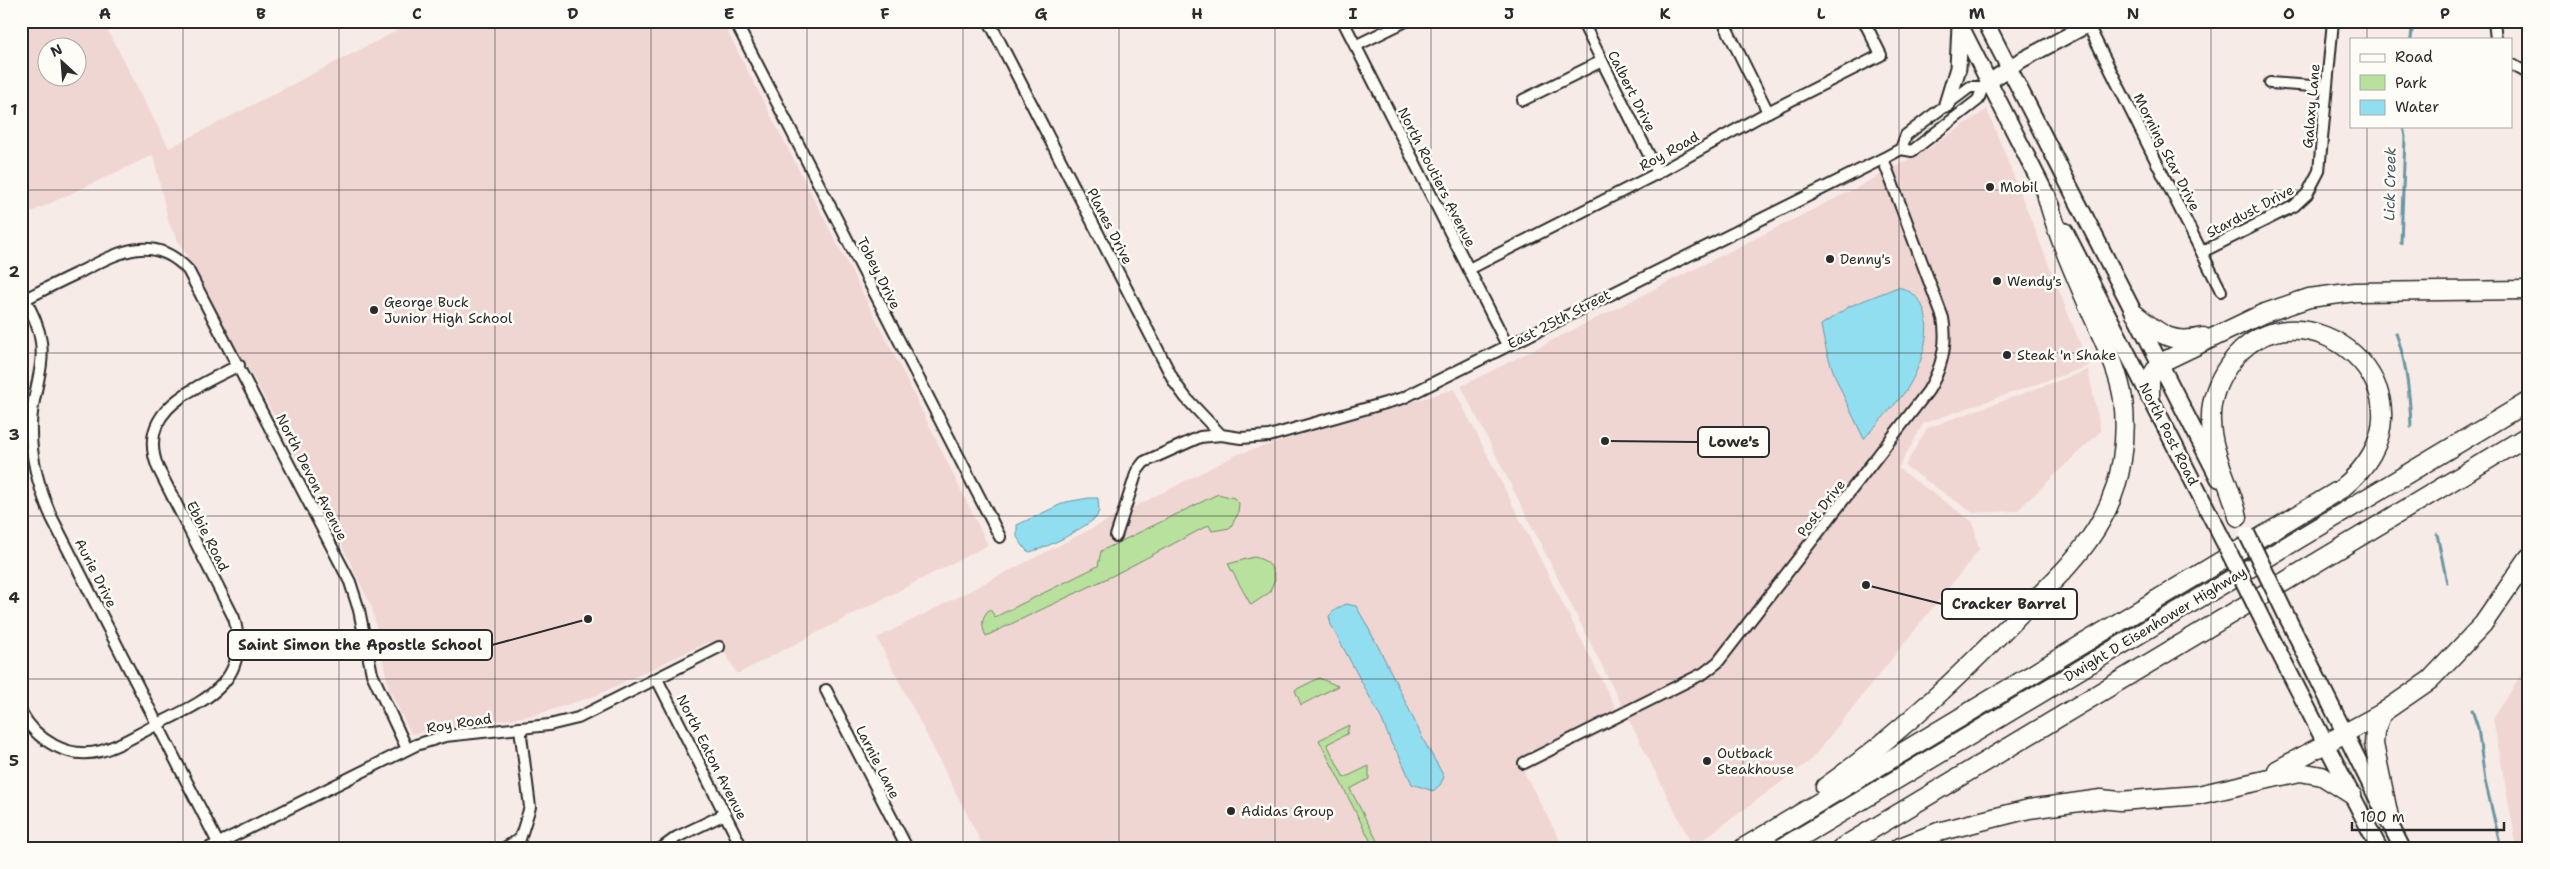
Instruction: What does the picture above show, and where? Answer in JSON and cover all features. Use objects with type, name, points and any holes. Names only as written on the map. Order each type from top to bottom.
[{"type":"highway","points":[[1735,848],[1848,769],[1943,691],[2077,557],[2104,516],[2116,488],[2122,459],[2125,422],[2122,395],[2104,341],[2056,232],[2047,198]]},
{"type":"highway","points":[[2150,397],[2150,378],[2160,363],[2281,306],[2333,294],[2529,290]]},
{"type":"highway","points":[[2134,314],[2170,339],[2186,341],[2225,331]]},
{"type":"highway","points":[[1743,848],[2341,489],[2354,479],[2376,447],[2382,427],[2382,405],[2368,368],[2348,348],[2324,335],[2309,331],[2272,334],[2244,348],[2223,374],[2212,402],[2211,422],[2214,440],[2233,492],[2238,517]]},
{"type":"highway","name":"Dwight D Eisenhower Highway","points":[[1782,848],[2529,401]]},
{"type":"highway","points":[[1842,848],[2529,436]]},
{"type":"highway","points":[[2252,783],[2382,713],[2416,691],[2441,670],[2482,624],[2529,557]]},
{"type":"highway","points":[[2382,713],[2375,731],[2374,744],[2390,822]]},
{"type":"highway","points":[[1898,848],[1938,832],[2030,809],[2101,799],[2120,801],[2179,798],[2228,790],[2300,772],[2309,772],[2330,780],[2352,795]]},
{"type":"main road","name":"North Post Road","points":[[1985,21],[2247,534],[2402,848]]},
{"type":"main road","name":"North Post Road","points":[[1959,23],[1986,85],[2150,397],[2379,848]]},
{"type":"main road","points":[[1947,104],[1958,68],[1959,23]]},
{"type":"street","name":"Tobey Drive","points":[[735,21],[1000,537]]},
{"type":"street","name":"Planes Drive","points":[[989,21],[1175,383],[1186,398],[1221,435]]},
{"type":"street","name":"North Routiers Avenue","points":[[1343,21],[1507,345]]},
{"type":"street","points":[[1356,46],[1406,21]]},
{"type":"street","name":"Calbert Drive","points":[[1582,21],[1658,173]]},
{"type":"street","points":[[1723,21],[1768,112]]},
{"type":"street","name":"Roy Road","points":[[1468,269],[1658,173],[1768,112],[1880,55],[1864,21]]},
{"type":"street","name":"Galaxy Lane","points":[[2309,192],[2320,165],[2333,21]]},
{"type":"street","points":[[2494,21],[2496,38]]},
{"type":"street","name":"East 25th Street","points":[[1116,536],[1137,471],[1142,464],[1200,437],[1221,435],[1241,438],[1269,436],[1394,401],[1901,149],[1912,150],[1978,100],[1986,85],[2008,68],[2091,23]]},
{"type":"street","name":"Morning Star Drive","points":[[2091,23],[2221,291]]},
{"type":"street","points":[[1523,100],[1602,61]]},
{"type":"street","points":[[2512,67],[2529,74]]},
{"type":"street","points":[[2270,82],[2326,87]]},
{"type":"street","name":"East 25th Street","points":[[1901,149],[1906,135],[1947,104],[1970,87],[1986,85]]},
{"type":"street","name":"Post Drive","points":[[1524,763],[1704,673],[1718,662],[1937,377],[1945,343],[1943,318],[1883,159]]},
{"type":"street","name":"Stardust Drive","points":[[2202,252],[2294,206],[2309,192]]},
{"type":"street","name":"North Devon Avenue","points":[[23,300],[119,252],[147,249],[165,253],[188,270],[350,582],[359,610],[372,674],[407,749]]},
{"type":"street","name":"Aurie Drive","points":[[23,300],[38,327],[42,346],[31,425],[33,459],[41,491],[52,518],[158,724],[214,846]]},
{"type":"street","name":"Ebbie Road","points":[[21,712],[34,731],[45,740],[57,747],[75,752],[89,753],[107,750],[204,702],[222,686],[234,666],[238,642],[232,614],[157,465],[153,447],[156,428],[161,416],[177,398],[239,365]]},
{"type":"street","name":"Roy Road","points":[[214,846],[407,749],[445,736],[520,728],[578,718],[719,647]]},
{"type":"street","name":"North Eaton Avenue","points":[[657,679],[742,848]]},
{"type":"street","name":"Larnie Lane","points":[[826,690],[907,848]]},
{"type":"street","points":[[504,848],[520,839],[530,807],[520,728]]},
{"type":"street","points":[[662,848],[677,837],[725,814]]},
{"type":"shaded area","points":[[21,21],[103,21],[169,148],[400,29],[396,21],[722,21],[890,346],[988,545],[737,674],[727,656],[708,642],[595,696],[535,715],[411,734],[389,689],[372,608],[317,494],[169,224],[153,155],[21,217]]},
{"type":"shaded area","points":[[1987,109],[2089,366],[1924,423],[1898,468],[1973,522],[1979,550],[1810,761],[1693,847],[1461,386],[1860,186],[1931,147]]},
{"type":"shaded area","points":[[2088,370],[2101,431],[2017,511],[1973,513],[1905,466],[1927,428]]},
{"type":"shaded area","points":[[1454,389],[1623,722],[1524,772],[1564,848],[984,848],[877,638],[1238,454]]},
{"type":"shaded area","points":[[2529,662],[2529,848],[2517,848],[2493,719]]},
{"type":"green space","points":[[1218,494],[1234,498],[1239,503],[1238,514],[1230,528],[1212,531],[1209,525],[1112,576],[986,636],[983,629],[983,621],[990,609],[995,617],[1098,566],[1101,551]]},
{"type":"green space","points":[[1254,557],[1269,564],[1275,579],[1269,593],[1251,605],[1228,564]]},
{"type":"green space","points":[[1319,678],[1338,686],[1301,705],[1295,690]]},
{"type":"green space","points":[[1349,725],[1347,734],[1327,744],[1344,778],[1369,766],[1369,779],[1350,789],[1381,848],[1374,848],[1319,740]]},
{"type":"water","points":[[1898,287],[1912,293],[1920,302],[1925,314],[1927,328],[1922,356],[1907,388],[1864,439],[1832,369],[1821,325],[1850,306]]},
{"type":"water","points":[[1098,498],[1099,511],[1096,518],[1064,538],[1030,552],[1026,550],[1017,537],[1017,525],[1066,502]]},
{"type":"water","points":[[1345,604],[1356,606],[1444,777],[1440,785],[1433,791],[1412,784],[1399,755],[1392,745],[1382,720],[1331,625],[1329,616]]},
{"type":"waterway","name":"Lick Creek","points":[[2411,38],[2413,21]]},
{"type":"waterway","name":"Lick Creek","points":[[2401,243],[2405,137],[2403,128]]},
{"type":"waterway","name":"Lick Creek","points":[[2396,333],[2403,356],[2407,380],[2411,427]]},
{"type":"waterway","name":"Lick Creek","points":[[2437,534],[2447,583]]},
{"type":"waterway","name":"Lick Creek","points":[[2472,710],[2478,728],[2485,780],[2501,848]]},
{"type":"place","name":"Mobil","points":[[1990,187]]},
{"type":"place","name":"Denny's","points":[[1830,259]]},
{"type":"place","name":"Wendy's","points":[[1997,281]]},
{"type":"place","name":"George Buck Junior High School","points":[[374,310]]},
{"type":"place","name":"Steak 'n Shake","points":[[2007,355]]},
{"type":"place","name":"Lowe's","points":[[1605,441]]},
{"type":"place","name":"Cracker Barrel","points":[[1866,585]]},
{"type":"place","name":"Saint Simon the Apostle School","points":[[588,619]]},
{"type":"place","name":"Outback Steakhouse","points":[[1707,761]]},
{"type":"place","name":"Adidas Group","points":[[1231,811]]}]
